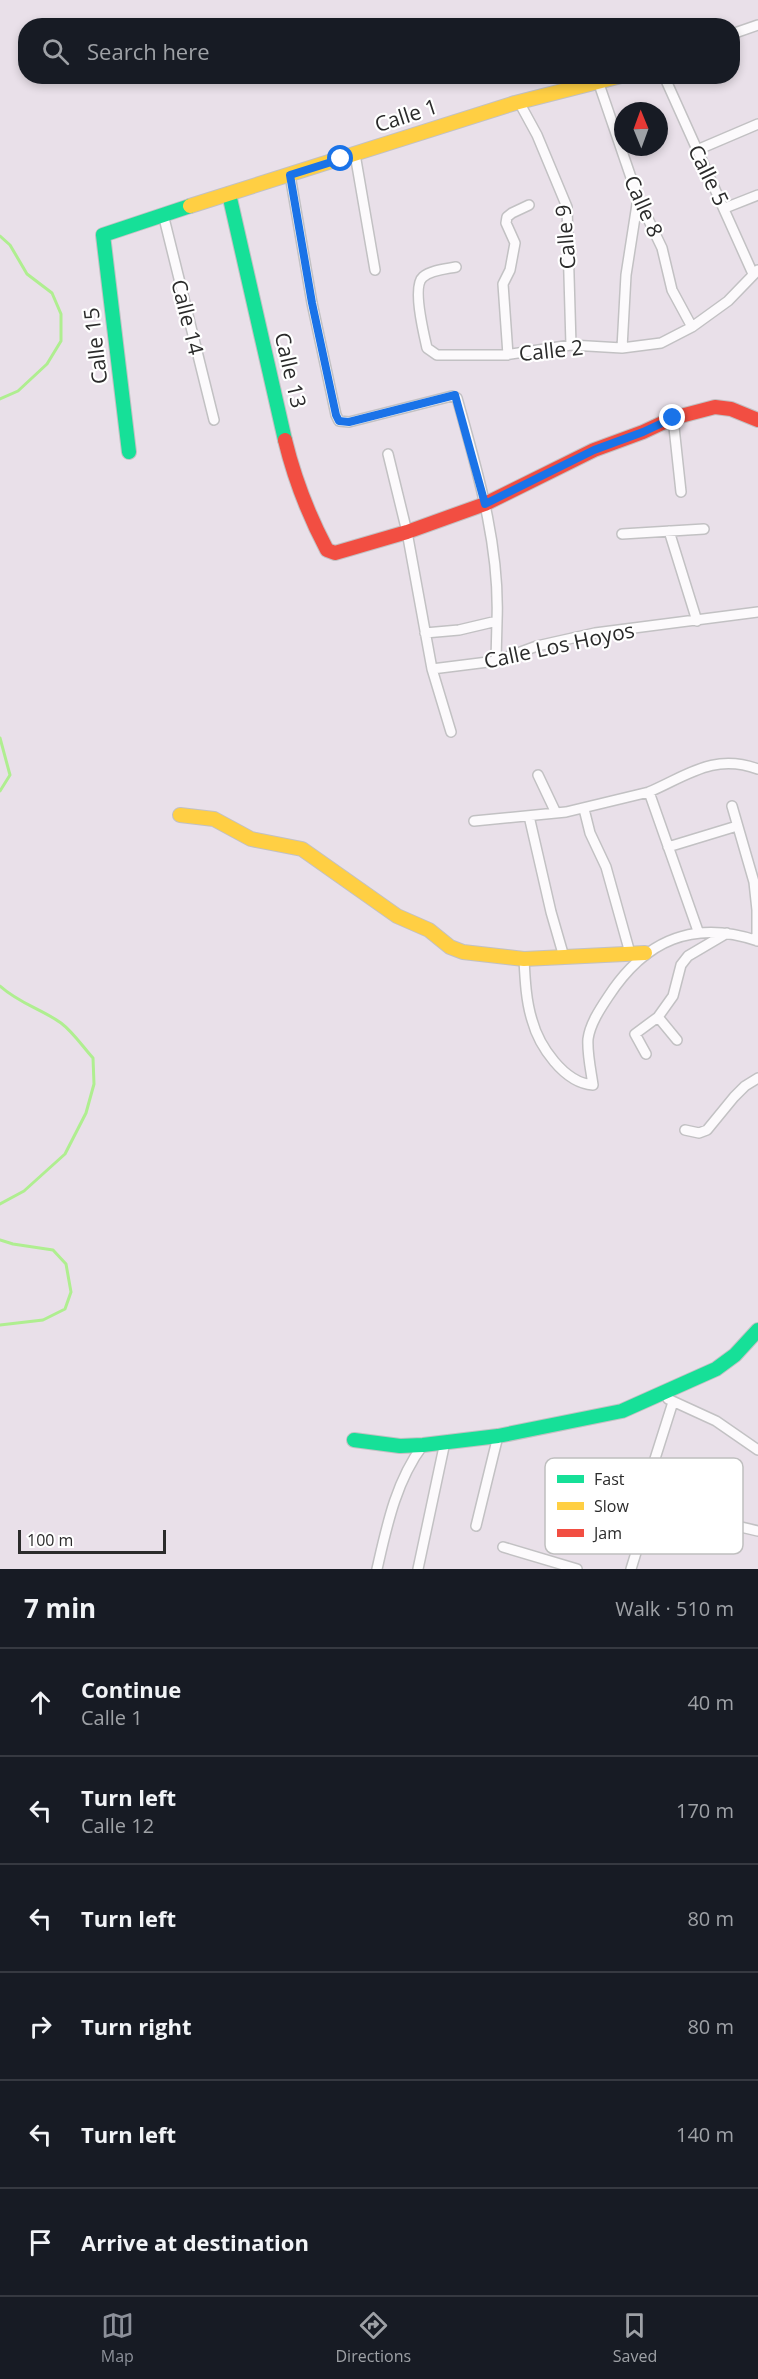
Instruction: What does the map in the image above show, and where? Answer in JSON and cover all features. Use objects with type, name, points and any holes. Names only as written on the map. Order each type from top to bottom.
[{"type":"street","points":[[740,31],[758,25]]},
{"type":"street","name":"Calle 1","points":[[103,235],[162,214],[519,102],[599,84]]},
{"type":"street","name":"Calle 8","points":[[599,84],[638,198],[662,248],[672,290],[692,327]]},
{"type":"street","name":"Calle 5","points":[[668,84],[756,272]]},
{"type":"street","name":"Calle 9","points":[[519,102],[537,135],[567,207],[571,345]]},
{"type":"street","points":[[697,150],[758,124]]},
{"type":"street","points":[[355,154],[375,270]]},
{"type":"street","points":[[290,175],[312,303],[339,421],[349,422],[455,395],[485,504],[495,572],[496,661]]},
{"type":"street","name":"Calle 13","points":[[229,194],[290,460],[319,536],[327,550],[342,553],[407,532]]},
{"type":"street","points":[[725,208],[758,195]]},
{"type":"street","points":[[622,348],[626,275],[638,198]]},
{"type":"street","points":[[508,355],[503,284],[510,270],[515,243],[506,223],[507,217],[512,213],[529,205]]},
{"type":"street","name":"Calle 14","points":[[162,214],[214,420]]},
{"type":"street","name":"Calle 15","points":[[103,235],[129,452]]},
{"type":"street","name":"Calle 2","points":[[456,267],[432,273],[423,277],[419,282],[421,318],[427,348],[437,355],[508,355],[571,345],[622,348],[661,343],[692,327],[728,301],[756,272]]},
{"type":"street","points":[[407,532],[485,504],[594,450],[673,418],[715,408],[731,409],[758,420]]},
{"type":"street","points":[[673,418],[681,492]]},
{"type":"street","points":[[388,454],[407,532],[432,669],[451,732]]},
{"type":"street","points":[[622,534],[704,529]]},
{"type":"street","points":[[669,531],[698,621]]},
{"type":"street","name":"Calle Los Hoyos","points":[[432,669],[496,661],[537,646],[595,633],[758,612]]},
{"type":"street","points":[[425,633],[459,630],[497,621]]},
{"type":"street","points":[[474,821],[584,809],[649,792],[710,764],[735,763],[758,769]]},
{"type":"street","points":[[538,775],[556,813]]},
{"type":"street","points":[[649,792],[699,931]]},
{"type":"street","points":[[524,959],[532,1021],[544,1046],[561,1069],[581,1084],[593,1085],[588,1038],[598,1011],[615,986],[645,953],[672,939],[699,931],[729,932],[758,941],[754,882],[732,806]]},
{"type":"street","points":[[584,809],[590,833],[606,867],[630,953]]},
{"type":"street","points":[[180,815],[214,819],[251,838],[302,849],[397,916],[429,930],[450,947],[463,952],[524,959],[645,953]]},
{"type":"street","points":[[529,816],[564,957]]},
{"type":"street","points":[[668,848],[737,826]]},
{"type":"street","points":[[646,1054],[635,1034],[658,1017],[673,996],[681,964],[688,956],[729,932]]},
{"type":"street","points":[[658,1017],[677,1040]]},
{"type":"street","points":[[685,1130],[699,1133],[707,1130],[734,1097],[758,1078]]},
{"type":"street","points":[[354,1440],[400,1446],[423,1445],[498,1436],[622,1411],[667,1398],[716,1369],[735,1355],[758,1330]]},
{"type":"street","points":[[667,1398],[716,1421],[758,1450]]},
{"type":"street","points":[[653,1458],[667,1398]]},
{"type":"street","points":[[476,1526],[498,1436]]},
{"type":"street","points":[[418,1569],[445,1442]]},
{"type":"street","points":[[377,1569],[391,1506],[410,1464],[423,1445]]},
{"type":"street","points":[[743,1528],[758,1531]]},
{"type":"street","points":[[503,1547],[577,1569]]},
{"type":"street","points":[[631,1569],[636,1554]]},
{"type":"waterway","points":[[0,236],[10,245],[27,274],[52,293],[61,314],[61,341],[47,364],[18,391],[0,399]]},
{"type":"waterway","points":[[0,738],[10,775],[0,791]]},
{"type":"waterway","points":[[0,986],[61,1023],[70,1031],[93,1058],[94,1084],[86,1113],[65,1154],[24,1191],[0,1204]]},
{"type":"waterway","points":[[0,1240],[53,1250],[66,1264],[71,1292],[65,1309],[43,1320],[0,1325]]},
{"type":"traffic: fast","points":[[229,194],[285,440]]},
{"type":"traffic: fast","points":[[129,452],[103,235],[190,206]]},
{"type":"traffic: fast","points":[[354,1440],[400,1446],[423,1445],[498,1436],[622,1411],[716,1369],[735,1355],[758,1330]]},
{"type":"traffic: slow","points":[[190,206],[515,103],[590,84]]},
{"type":"traffic: slow","points":[[180,815],[214,819],[251,839],[302,849],[397,916],[429,930],[450,947],[463,952],[524,959],[645,953]]},
{"type":"traffic: jam","points":[[285,440],[297,482],[314,524],[327,550],[335,553],[407,532],[485,504],[594,450],[673,418],[715,407],[731,409],[758,420]]},
{"type":"route","points":[[341,159],[290,175],[312,303],[339,421],[349,422],[455,395],[485,504],[594,450],[673,418]]}]
